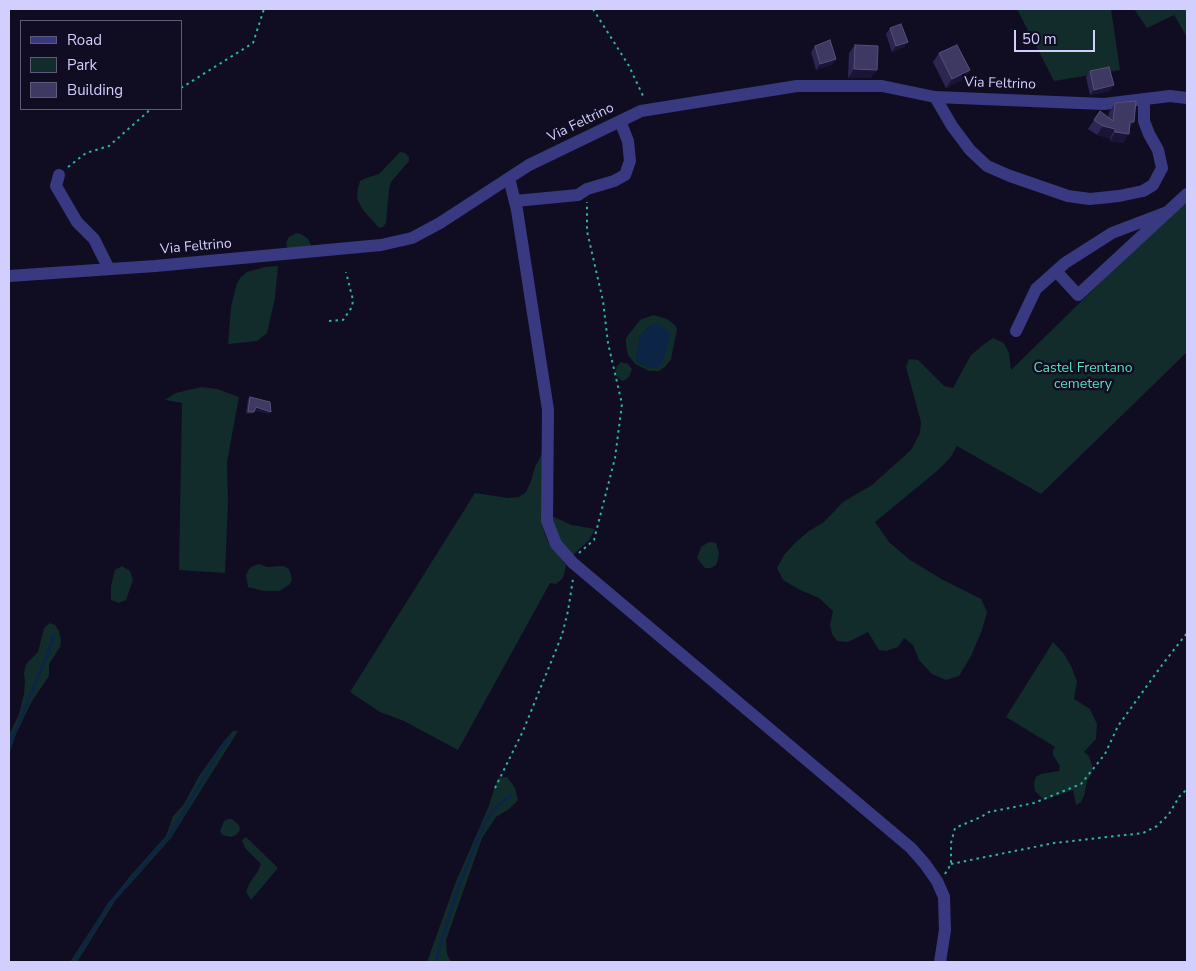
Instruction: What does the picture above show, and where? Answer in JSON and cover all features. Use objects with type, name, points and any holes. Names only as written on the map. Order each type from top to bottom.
[{"type":"street","name":"Via Feltrino","points":[[9,276],[381,245],[412,238],[440,223],[529,165],[641,111],[797,86],[882,86],[935,97],[1104,104],[1170,96],[1187,98]]},
{"type":"street","points":[[935,97],[952,126],[970,150],[987,166],[1060,193],[1090,198],[1119,196],[1143,191],[1153,185],[1162,168],[1158,150],[1144,121],[1144,99]]},
{"type":"street","points":[[515,201],[578,195],[587,189],[614,181],[625,175],[630,161],[628,141],[620,121]]},
{"type":"street","points":[[59,175],[56,186],[77,222],[94,238],[109,269]]},
{"type":"street","points":[[509,178],[515,201],[548,410],[547,521],[556,544],[573,563],[911,848],[925,864],[944,897],[945,930],[940,962]]},
{"type":"street","points":[[1056,271],[1078,295],[1187,194]]},
{"type":"street","points":[[1016,330],[1036,289],[1071,258],[1112,232],[1167,212]]},
{"type":"path","points":[[182,87],[253,43],[264,9]]},
{"type":"path","points":[[593,9],[629,66],[649,110]]},
{"type":"path","points":[[59,175],[86,153],[109,146],[150,110]]},
{"type":"path","points":[[495,788],[522,731],[562,635],[573,579],[573,563],[578,554],[594,540],[613,467],[622,404],[608,343],[603,301],[587,231],[587,189]]},
{"type":"path","points":[[329,321],[343,320],[352,307],[354,300],[346,272]]},
{"type":"path","points":[[939,886],[951,864],[951,843],[955,828],[989,812],[1034,803],[1081,784],[1105,754],[1118,726],[1187,633]]},
{"type":"path","points":[[951,864],[1054,843],[1143,833],[1157,826],[1169,814],[1178,797],[1187,789]]},
{"type":"green space","points":[[1017,9],[1111,9],[1120,70],[1054,81]]},
{"type":"green space","points":[[1134,9],[1187,9],[1187,37],[1174,15],[1147,28]]},
{"type":"green space","points":[[400,152],[405,153],[409,157],[409,161],[391,182],[386,223],[383,227],[379,228],[363,210],[357,199],[358,188],[360,181],[379,174]]},
{"type":"green space","name":"Castel Frentano cemetery","points":[[1187,198],[1187,352],[1041,494],[957,446],[950,458],[937,471],[875,522],[889,542],[910,560],[943,580],[981,599],[987,612],[982,630],[971,656],[959,676],[946,680],[932,674],[919,660],[913,645],[904,638],[898,647],[886,651],[879,650],[868,632],[848,642],[837,641],[832,634],[830,625],[833,611],[819,598],[783,580],[777,568],[784,555],[796,542],[824,522],[843,502],[872,485],[911,450],[920,433],[921,422],[906,367],[909,359],[918,360],[944,386],[953,388],[971,355],[993,338],[1004,343],[1009,353],[1011,370]]},
{"type":"green space","points":[[297,233],[308,239],[312,247],[288,250],[286,243],[289,237]]},
{"type":"green space","points":[[278,266],[275,298],[267,333],[257,341],[228,344],[231,307],[237,283],[247,272]]},
{"type":"green space","points":[[653,315],[667,319],[677,329],[671,359],[659,371],[649,371],[635,364],[628,355],[626,338],[640,320]],"holes":[[[649,326],[646,366],[636,361],[640,337]]]},
{"type":"green space","points":[[621,362],[628,364],[632,369],[629,377],[623,381],[615,374],[617,366]]},
{"type":"green space","points":[[201,387],[217,389],[239,397],[227,462],[228,502],[225,573],[179,570],[182,403],[165,400],[176,393]]},
{"type":"green space","points":[[546,446],[541,522],[547,540],[566,565],[563,578],[556,584],[550,583],[458,750],[404,721],[380,712],[350,692],[475,493],[508,498],[519,497],[526,492],[535,467]]},
{"type":"green space","points":[[549,515],[572,525],[595,529],[589,540],[571,557],[554,538]]},
{"type":"green space","points":[[711,542],[716,543],[719,553],[718,559],[716,565],[711,568],[705,568],[697,558],[701,547]]},
{"type":"green space","points":[[259,564],[267,567],[284,566],[289,569],[292,579],[290,584],[280,591],[264,591],[248,587],[246,575],[249,569]]},
{"type":"green space","points":[[122,566],[130,571],[133,580],[126,600],[119,603],[111,600],[111,586],[115,570]]},
{"type":"green space","points":[[50,623],[55,625],[59,631],[60,647],[49,664],[49,676],[32,701],[15,736],[9,756],[9,735],[19,714],[24,694],[26,664],[38,652],[44,628]]},
{"type":"green space","points":[[1053,642],[1064,654],[1077,681],[1074,699],[1090,709],[1097,724],[1096,739],[1084,752],[1089,756],[1092,773],[1087,781],[1081,802],[1076,805],[1073,790],[1044,800],[1035,791],[1034,783],[1036,777],[1041,774],[1059,771],[1060,766],[1053,755],[1055,747],[1006,717]]},
{"type":"green space","points":[[233,731],[238,731],[171,838],[115,901],[77,962],[70,962],[107,905],[166,836],[173,816],[184,804],[199,776]]},
{"type":"green space","points":[[507,777],[515,788],[518,800],[509,809],[496,817],[482,838],[446,940],[447,954],[451,962],[427,962],[455,884],[488,808],[498,778]]},
{"type":"green space","points":[[232,819],[239,825],[240,830],[231,837],[222,835],[220,831],[224,821]]},
{"type":"green space","points":[[246,837],[278,868],[251,900],[246,892],[261,864],[245,848],[242,840]]},
{"type":"water","points":[[655,323],[668,330],[671,335],[661,365],[653,368],[636,361],[640,337],[649,326]]},
{"type":"building","points":[[901,24],[908,42],[896,46],[890,28]]},
{"type":"building","points":[[830,40],[836,59],[820,64],[815,46]]},
{"type":"building","points":[[855,45],[878,46],[877,70],[854,69]]},
{"type":"building","points":[[957,45],[970,70],[952,79],[939,53]]},
{"type":"building","points":[[1109,67],[1114,85],[1094,90],[1090,71]]},
{"type":"building","points":[[1136,101],[1134,122],[1130,122],[1129,134],[1115,132],[1115,129],[1103,126],[1094,120],[1100,111],[1113,121],[1115,103]]},
{"type":"building","points":[[250,397],[270,402],[271,412],[256,407],[254,412],[248,412]]},
{"type":"waterway","points":[[9,747],[54,635]]},
{"type":"waterway","points":[[74,962],[109,904],[168,838],[219,752],[230,738]]},
{"type":"waterway","points":[[436,962],[457,891],[483,827],[491,812],[511,795]]}]
